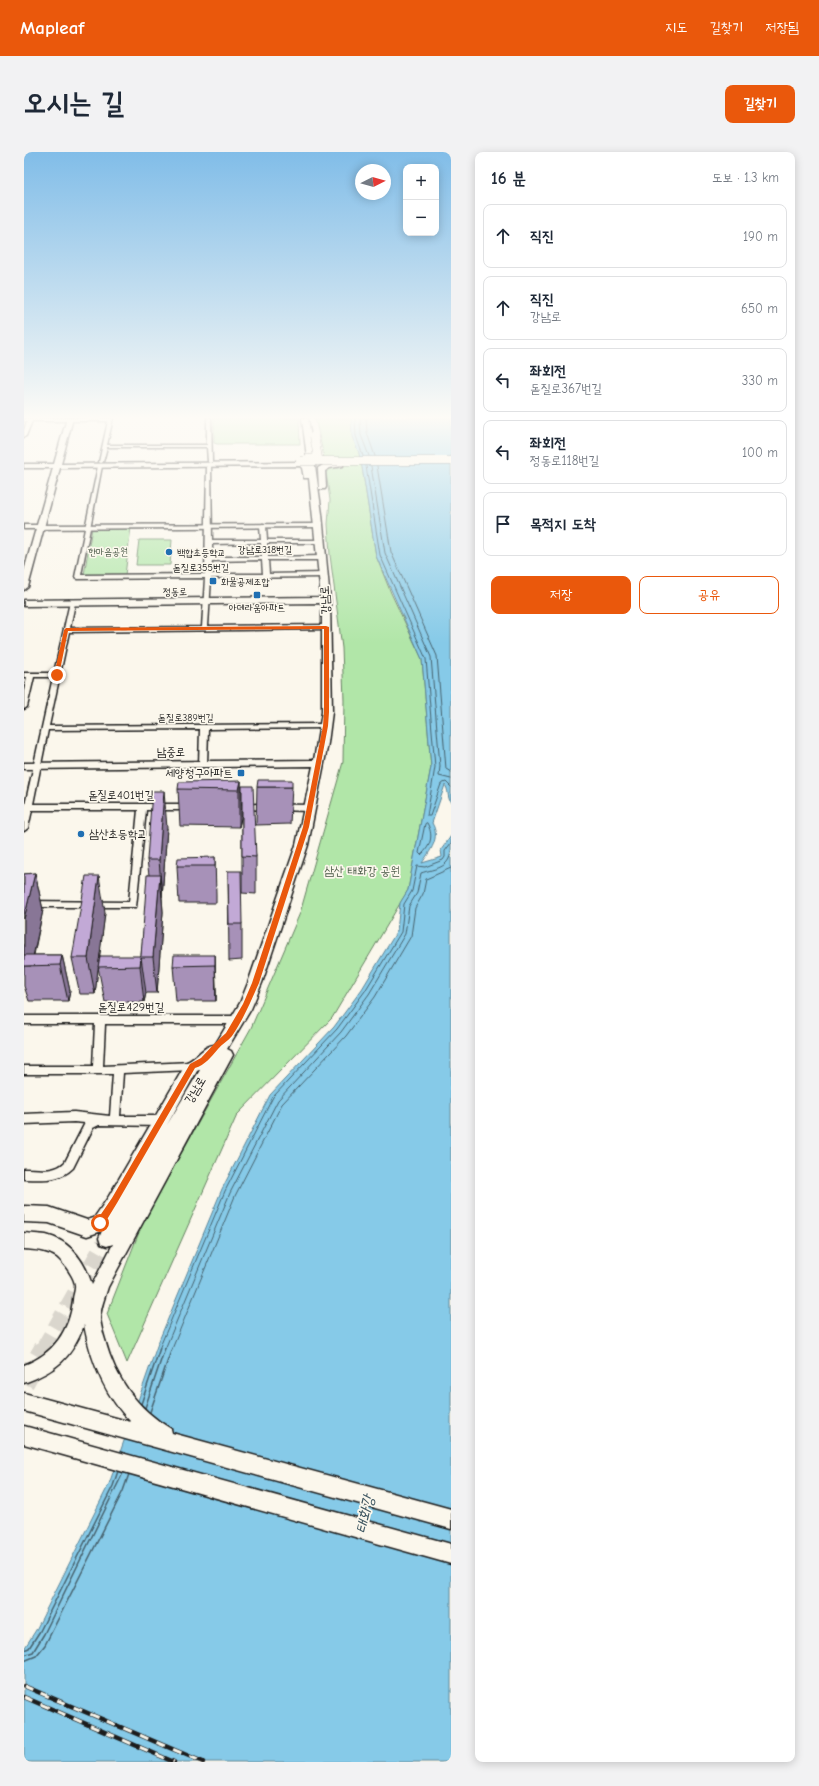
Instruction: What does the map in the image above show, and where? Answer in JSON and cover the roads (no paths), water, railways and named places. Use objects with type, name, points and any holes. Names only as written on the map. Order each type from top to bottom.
[{"type":"main road","points":[[24,587],[49,493]]},
{"type":"main road","points":[[309,493],[318,514]]},
{"type":"main road","name":"강남로","points":[[107,1238],[238,1020],[255,983],[302,845],[326,726],[327,712],[326,600],[315,493]]},
{"type":"main road","points":[[318,514],[323,493]]},
{"type":"main road","name":"정동로","points":[[24,604],[326,600]]},
{"type":"main road","name":"남중로","points":[[24,766],[318,763]]},
{"type":"main road","points":[[92,1319],[96,1298],[108,1268],[235,1038],[250,1003],[255,983]]},
{"type":"main road","points":[[24,1214],[49,1216],[87,1228],[97,1225],[105,1217],[192,1066],[199,1064],[204,1060],[217,1045],[229,1035]]},
{"type":"main road","points":[[24,1241],[39,1242],[64,1252],[74,1261],[80,1274],[100,1355],[116,1387],[142,1420],[160,1434],[184,1445]]},
{"type":"main road","points":[[24,1374],[42,1366],[55,1357],[66,1345],[74,1332],[82,1303],[80,1274]]},
{"type":"main road","points":[[28,1403],[451,1519]]},
{"type":"main road","points":[[24,1435],[451,1554]]},
{"type":"street","points":[[89,527],[95,493]]},
{"type":"street","points":[[205,628],[212,493]]},
{"type":"street","points":[[263,526],[266,575]]},
{"type":"street","points":[[24,527],[318,526]]},
{"type":"street","name":"돋질로355번길","points":[[89,527],[78,577],[324,575]]},
{"type":"street","points":[[209,542],[320,541]]},
{"type":"street","name":"강남로318번길","points":[[209,559],[322,558]]},
{"type":"street","points":[[24,828],[72,603]]},
{"type":"street","points":[[66,630],[326,627]]},
{"type":"street","points":[[24,708],[28,675],[57,675]]},
{"type":"street","name":"돋질로389번길","points":[[46,728],[326,726]]},
{"type":"street","points":[[202,765],[204,727]]},
{"type":"street","name":"돋질로401번길","points":[[29,807],[196,806]]},
{"type":"street","points":[[24,904],[133,904],[142,807]]},
{"type":"street","points":[[234,807],[310,808]]},
{"type":"street","name":"돋질로429번길","points":[[24,1020],[238,1020]]},
{"type":"street","points":[[97,1070],[99,1058],[100,1020]]},
{"type":"street","points":[[24,1070],[118,1070],[192,1066]]},
{"type":"street","points":[[115,1120],[118,1070]]},
{"type":"street","points":[[24,1120],[74,1117],[97,1120],[161,1121]]},
{"type":"street","points":[[24,1174],[55,1174],[65,1170],[69,1166],[88,1125],[97,1120]]},
{"type":"water","name":"태화강","points":[[366,493],[451,493],[451,803],[445,785],[432,823],[435,839],[431,849],[422,863],[442,857],[441,850],[451,836],[451,1762],[24,1762],[24,1649],[36,1630],[109,1484],[158,1343],[222,1189],[270,1095],[334,1027],[362,989],[397,931],[400,903],[408,890],[431,767],[422,659],[376,556]]},
{"type":"tunnel","points":[[43,1349],[107,1238]]},
{"type":"tunnel","points":[[24,1383],[44,1348]]},
{"type":"railway","points":[[24,1686],[203,1762]]},
{"type":"railway","points":[[24,1697],[174,1762]]},
{"type":"place","name":"백합초등학교","points":[[169,552]]},
{"type":"place","name":"화물공제조합","points":[[213,581]]},
{"type":"place","name":"아데라움아파트","points":[[257,595]]},
{"type":"place","name":"세양청구아파트","points":[[241,773]]},
{"type":"place","name":"삼산초등학교","points":[[81,834]]},
{"type":"park label","name":"한마음공원","points":[[108,551]]},
{"type":"park label","name":"삼산 태화강 공원","points":[[362,871]]}]
